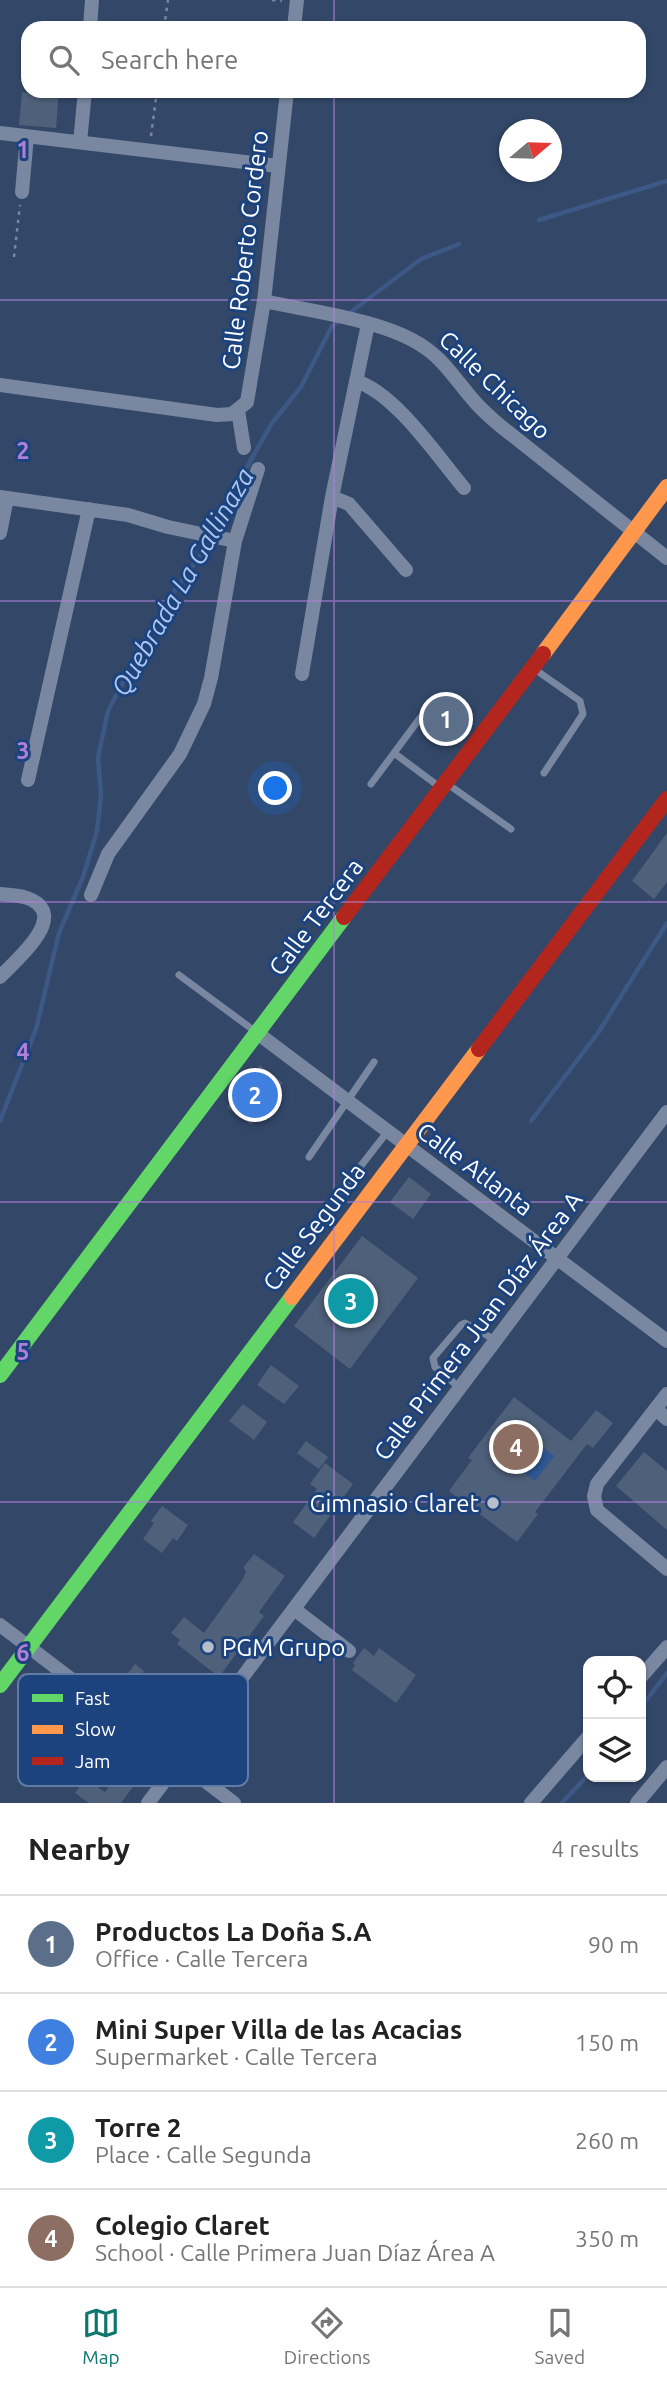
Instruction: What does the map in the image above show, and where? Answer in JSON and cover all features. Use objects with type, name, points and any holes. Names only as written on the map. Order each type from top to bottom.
[{"type":"street","points":[[90,21],[92,0]]},
{"type":"street","points":[[295,21],[297,0]]},
{"type":"street","points":[[80,142],[84,98]]},
{"type":"street","name":"Calle Roberto Cordero","points":[[238,410],[247,402],[250,392],[264,302],[286,98]]},
{"type":"street","points":[[0,133],[278,166]]},
{"type":"street","points":[[22,192],[27,136]]},
{"type":"street","name":"Calle Chicago","points":[[264,302],[364,323],[423,346],[442,362],[474,401],[498,424],[667,558]]},
{"type":"street","points":[[302,674],[332,497],[356,381],[364,323]]},
{"type":"street","points":[[356,381],[377,391],[401,412],[464,488]]},
{"type":"street","points":[[0,385],[217,415],[232,414],[238,410],[244,448]]},
{"type":"street","points":[[91,895],[108,854],[180,754],[204,704],[211,678],[229,540],[258,470]]},
{"type":"street","name":"Calle Tercera","points":[[3,1365],[444,786],[667,486]]},
{"type":"street","points":[[332,497],[340,498],[349,504],[406,570]]},
{"type":"street","points":[[0,533],[4,498],[128,515],[229,540]]},
{"type":"street","points":[[28,780],[89,509]]},
{"type":"street","name":"Calle Segunda","points":[[0,1685],[667,799]]},
{"type":"street","points":[[0,894],[25,897],[41,906],[44,922],[33,943],[0,977]]},
{"type":"street","name":"Calle Atlanta","points":[[256,1032],[667,1341]]},
{"type":"street","name":"Calle Primera Juan Díaz Área A","points":[[245,1674],[667,1112]]},
{"type":"street","points":[[667,1394],[661,1414],[597,1483],[594,1496],[597,1510],[667,1569]]},
{"type":"street","points":[[294,1609],[349,1651]]},
{"type":"street","points":[[0,1625],[64,1674]]},
{"type":"street","points":[[646,1671],[667,1647]]},
{"type":"street","points":[[531,1803],[583,1743]]},
{"type":"street","points":[[637,1803],[667,1767]]},
{"type":"street","name":"Calle Primera Juan Díaz Área A","points":[[148,1803],[161,1786]]},
{"type":"street","points":[[212,1786],[234,1803]]},
{"type":"lane","points":[[532,668],[580,701],[583,707],[583,713],[544,773]]},
{"type":"lane","points":[[371,784],[420,718]]},
{"type":"lane","points":[[394,753],[511,829]]},
{"type":"lane","points":[[179,975],[256,1032]]},
{"type":"lane","points":[[309,1157],[374,1062]]},
{"type":"lane","points":[[335,1199],[388,1131]]},
{"type":"lane","points":[[460,1388],[435,1367],[433,1358],[461,1325],[465,1324],[495,1341]]},
{"type":"path","points":[[165,21],[168,0]]},
{"type":"path","points":[[149,150],[156,98]]},
{"type":"path","points":[[14,257],[22,192]]},
{"type":"shaded area","points":[[522,1432],[554,1456],[535,1481],[504,1457]]},
{"type":"building","points":[[21,98],[58,98],[56,128],[19,125]]},
{"type":"building","points":[[667,833],[667,882],[654,899],[632,881]]},
{"type":"building","points":[[260,1065],[283,1083],[251,1125],[227,1107]]},
{"type":"building","points":[[409,1177],[431,1194],[413,1219],[390,1202]]},
{"type":"building","points":[[362,1236],[418,1278],[350,1369],[294,1326]]},
{"type":"building","points":[[271,1365],[299,1386],[284,1404],[257,1385]]},
{"type":"building","points":[[514,1397],[571,1441],[596,1410],[613,1423],[593,1448],[587,1444],[535,1512],[538,1514],[517,1542],[449,1491],[472,1460],[468,1458]],"holes":[[[522,1432],[554,1456],[535,1481],[504,1457]]]},
{"type":"building","points":[[243,1404],[267,1422],[254,1440],[229,1421]]},
{"type":"building","points":[[306,1441],[328,1457],[319,1469],[297,1453]]},
{"type":"building","points":[[644,1452],[667,1471],[667,1530],[616,1486]]},
{"type":"building","points":[[325,1463],[353,1484],[314,1538],[293,1522],[317,1489],[310,1484]]},
{"type":"building","points":[[162,1506],[188,1525],[177,1541],[173,1538],[162,1553],[143,1539]]},
{"type":"building","points":[[254,1554],[285,1576],[259,1612],[264,1616],[221,1674],[215,1674],[177,1644],[180,1640],[171,1633],[184,1617],[204,1633],[243,1579],[246,1571],[243,1568]]},
{"type":"building","points":[[364,1648],[374,1656],[379,1648],[416,1675],[396,1703],[352,1670],[355,1665],[353,1663]]},
{"type":"building","points":[[135,1664],[144,1671],[142,1674],[127,1674]]},
{"type":"building","points":[[80,1786],[96,1786],[105,1792],[109,1786],[133,1786],[121,1803],[89,1803],[75,1793]]},
{"type":"waterway","name":"Quebrada La Gallinaza","points":[[539,220],[667,181]]},
{"type":"waterway","name":"Quebrada La Gallinaza","points":[[347,315],[421,259],[459,244]]},
{"type":"waterway","name":"Quebrada La Gallinaza","points":[[0,1121],[36,1029],[59,933],[83,877],[97,831],[101,796],[98,757],[108,711],[163,607],[204,550],[272,423],[301,387],[332,326],[340,320]]},
{"type":"waterway","points":[[531,1121],[598,1033],[667,923]]},
{"type":"waterway","points":[[646,1700],[667,1673]]},
{"type":"waterway","points":[[562,1803],[583,1780]]},
{"type":"traffic: fast","points":[[0,1375],[344,917]]},
{"type":"traffic: fast","points":[[0,1685],[292,1297]]},
{"type":"traffic: slow","points":[[543,654],[667,487]]},
{"type":"traffic: slow","points":[[292,1297],[479,1049]]},
{"type":"traffic: jam","points":[[344,917],[543,654]]},
{"type":"traffic: jam","points":[[479,1049],[667,799]]},
{"type":"place","name":"Productos La Doña S.A","points":[[446,719]]},
{"type":"place","name":"Mini Super Villa de las Acacias","points":[[255,1095]]},
{"type":"place","name":"Torre 2","points":[[351,1301]]},
{"type":"place","name":"Colegio Claret","points":[[516,1447]]},
{"type":"place","name":"Gimnasio Claret","points":[[493,1503]]},
{"type":"place","name":"PGM Grupo","points":[[208,1647]]}]
